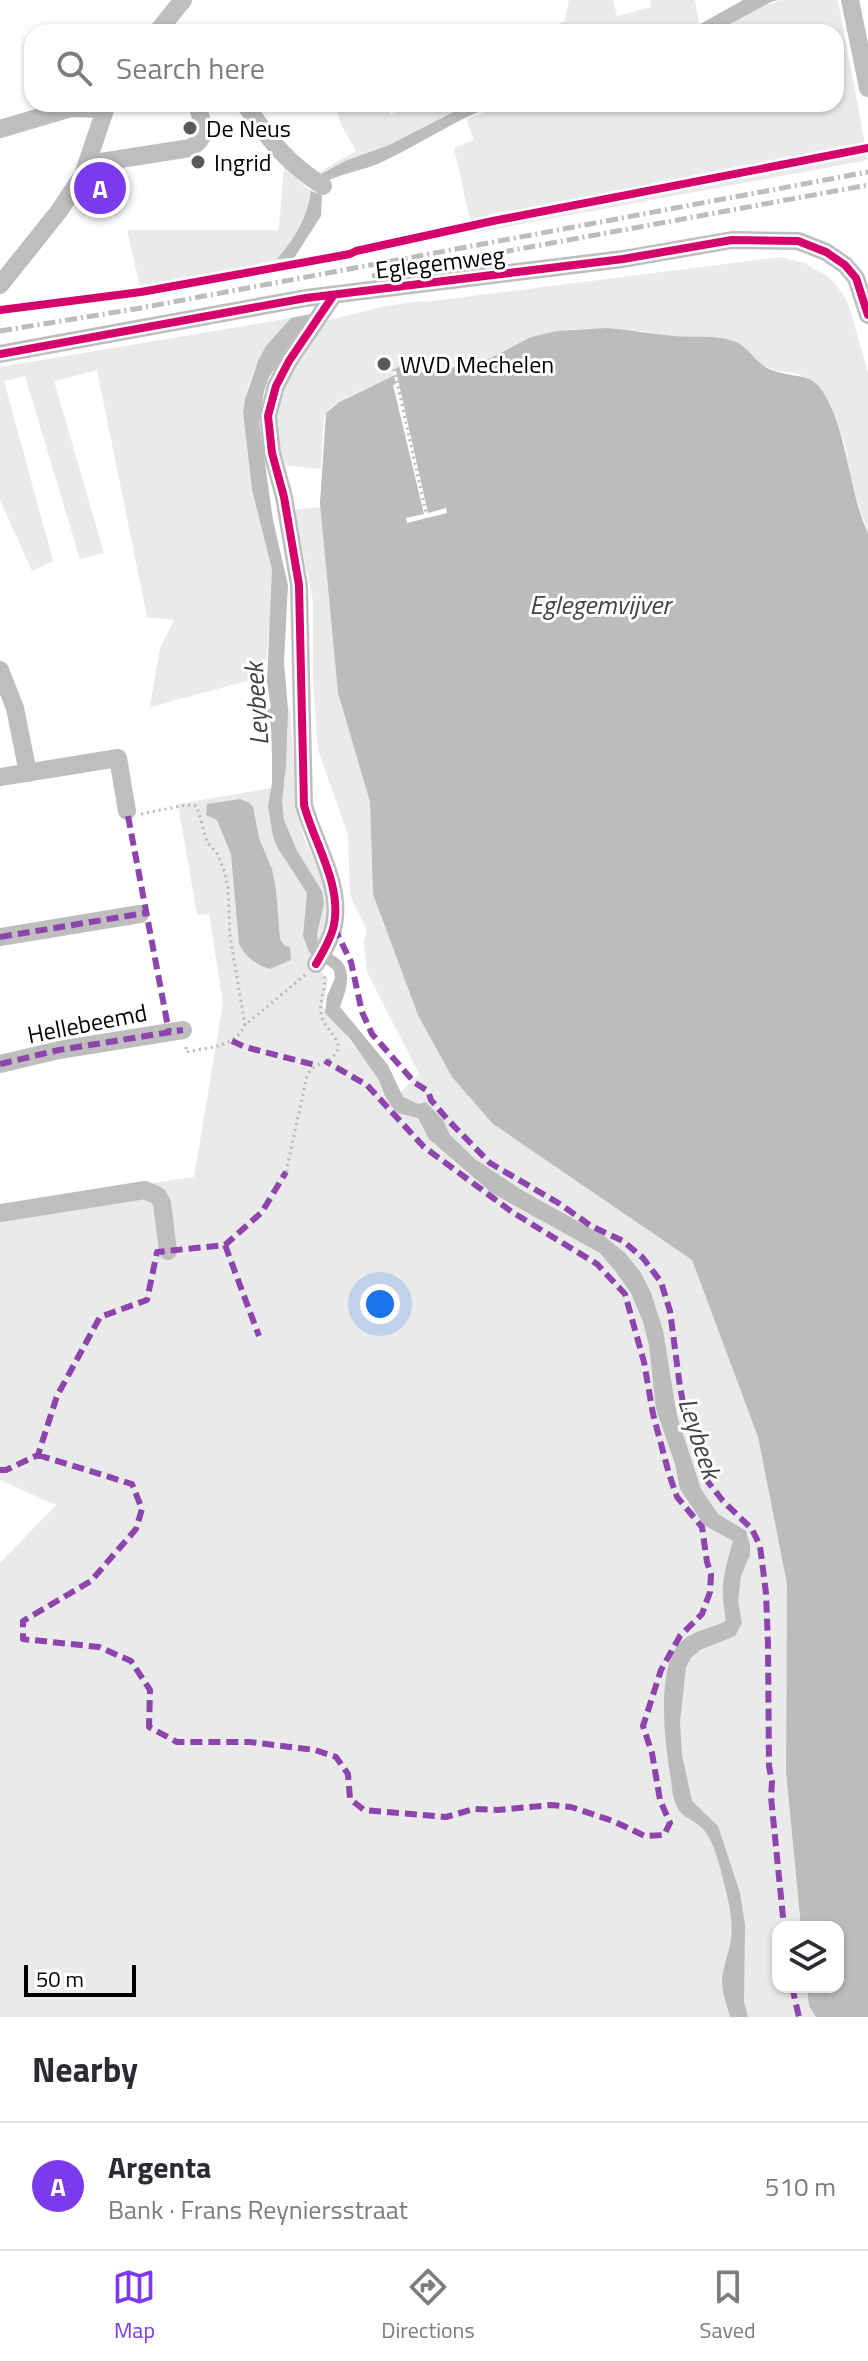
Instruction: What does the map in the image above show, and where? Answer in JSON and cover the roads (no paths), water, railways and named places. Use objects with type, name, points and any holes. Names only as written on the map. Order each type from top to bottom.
[{"type":"street","points":[[166,24],[181,0]]},
{"type":"street","points":[[850,0],[868,88]]},
{"type":"street","points":[[0,129],[57,112]]},
{"type":"street","points":[[0,285],[59,211],[88,164],[104,112]]},
{"type":"street","points":[[88,164],[190,148],[200,142],[204,133],[199,112]]},
{"type":"street","points":[[251,112],[286,158],[323,186]]},
{"type":"street","name":"Eglegemweg","points":[[0,354],[298,300],[623,259],[732,240],[784,239],[826,252],[845,265],[856,278],[868,315]]},
{"type":"street","points":[[316,964],[328,944],[336,914],[325,862],[304,805],[299,585],[284,497],[272,453],[268,416],[276,386],[289,361],[333,296]]},
{"type":"street","points":[[0,670],[15,708],[28,773]]},
{"type":"street","points":[[0,777],[118,758],[127,811]]},
{"type":"street","points":[[0,937],[140,914]]},
{"type":"street","name":"Hellebeemd","points":[[0,1064],[59,1050],[183,1030]]},
{"type":"street","points":[[0,1213],[145,1190],[158,1196],[162,1203],[168,1251]]},
{"type":"water","points":[[743,0],[780,0],[730,24],[700,24]]},
{"type":"water","points":[[453,112],[478,112],[380,163],[327,181],[319,175],[345,161],[389,145]]},
{"type":"water","points":[[311,191],[322,195],[321,216],[294,258],[277,259],[299,228]]},
{"type":"water","points":[[310,314],[269,377],[259,421],[273,520],[288,585],[284,662],[288,709],[282,801],[284,820],[297,851],[322,891],[324,904],[318,943],[340,960],[346,971],[347,983],[340,1007],[388,1065],[403,1097],[418,1104],[426,1102],[443,1120],[450,1135],[475,1159],[520,1189],[604,1236],[625,1253],[641,1273],[663,1330],[677,1416],[701,1489],[718,1514],[746,1531],[750,1555],[741,1576],[738,1601],[742,1623],[735,1636],[700,1650],[691,1658],[686,1667],[680,1722],[682,1755],[692,1801],[718,1826],[740,1893],[745,1924],[744,2002],[748,2017],[730,2017],[725,1999],[722,1981],[732,1931],[729,1904],[710,1840],[702,1828],[680,1812],[675,1802],[666,1747],[664,1708],[668,1669],[681,1642],[696,1632],[726,1621],[724,1581],[733,1541],[704,1525],[680,1489],[656,1409],[649,1345],[643,1322],[631,1293],[616,1272],[600,1253],[492,1193],[429,1139],[418,1118],[398,1113],[350,1039],[325,1013],[327,996],[335,978],[334,970],[309,952],[303,936],[307,893],[273,836],[268,807],[272,758],[267,710],[271,708],[267,682],[272,570],[252,490],[243,412],[258,361],[266,346],[291,318]]},
{"type":"water","name":"Eglegemvijver","points":[[607,328],[713,337],[736,342],[769,369],[813,381],[826,396],[838,424],[857,503],[868,533],[868,2017],[816,2017],[809,2006],[808,1993],[844,1993],[844,1921],[800,1921],[786,1772],[787,1584],[758,1437],[692,1260],[493,1124],[452,1077],[418,1015],[373,894],[370,802],[338,693],[320,503],[326,413],[339,402],[393,376],[396,368],[400,367],[408,375],[481,363],[531,337],[556,331]]},
{"type":"water","points":[[240,799],[253,807],[259,838],[272,869],[280,939],[290,947],[291,960],[270,969],[252,960],[239,944],[231,854],[217,820],[206,815],[207,804]]},
{"type":"railway","points":[[0,331],[135,309],[868,172]]},
{"type":"railway","points":[[372,276],[868,185]]},
{"type":"place","name":"De Neus","points":[[190,128]]},
{"type":"place","name":"Ingrid","points":[[198,162]]},
{"type":"place","name":"Argenta","points":[[100,188]]},
{"type":"place","name":"WVD Mechelen","points":[[384,364]]},
{"type":"water label","name":"Leybeek","points":[[256,704]]},
{"type":"water label","name":"Leybeek","points":[[700,1438]]}]
